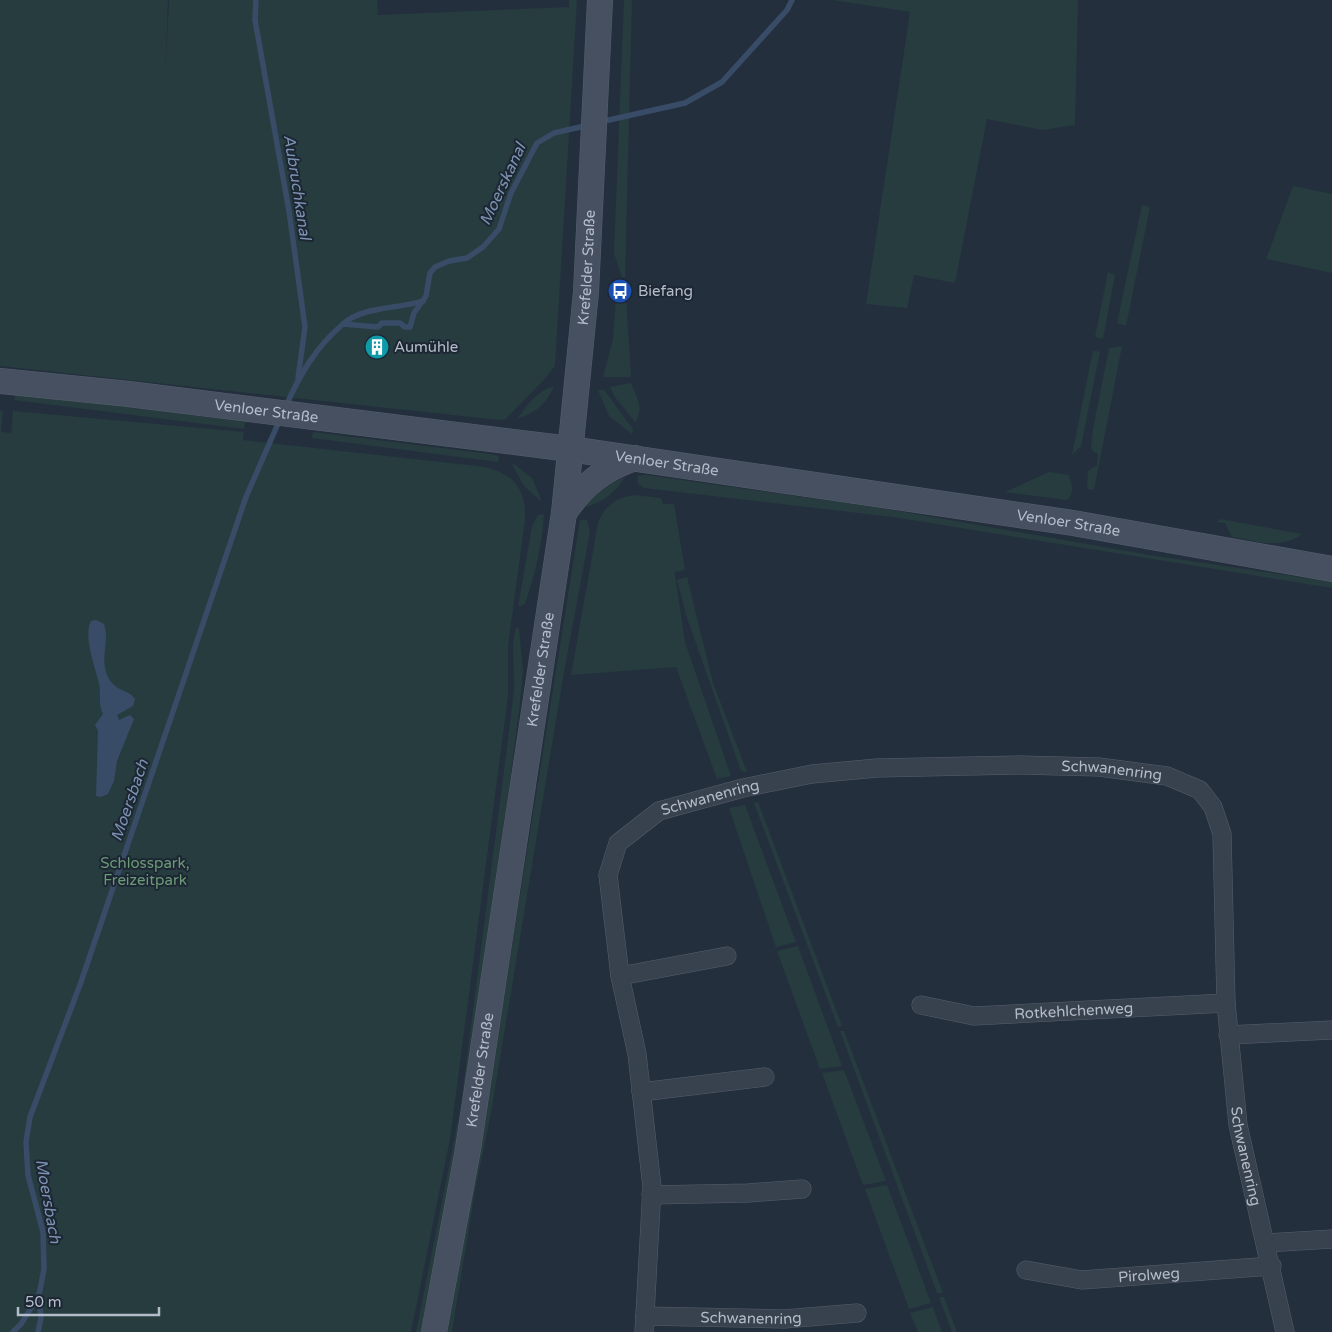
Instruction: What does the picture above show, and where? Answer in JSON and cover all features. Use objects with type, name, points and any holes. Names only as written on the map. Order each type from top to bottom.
[{"type":"main road","name":"Krefelder Straße","points":[[434,1332],[468,1149],[564,514],[586,292],[600,0]]},
{"type":"main road","name":"Venloer Straße","points":[[0,381],[129,394],[570,448],[1073,522],[1332,569]]},
{"type":"main road","points":[[564,514],[577,494],[593,478],[613,465],[635,458]]},
{"type":"street","name":"Schwanenring","points":[[857,1313],[645,1324],[651,1195],[636,1054],[620,976],[608,874],[618,844],[659,811],[743,788],[812,774],[886,768],[1020,765],[1099,767],[1167,776],[1186,782],[1200,790],[1213,807],[1222,834],[1226,1003],[1238,1125],[1272,1266],[1285,1332]]},
{"type":"street","points":[[620,976],[727,956]]},
{"type":"street","name":"Rotkehlchenweg","points":[[921,1005],[974,1016],[1226,1003]]},
{"type":"street","points":[[1228,1035],[1332,1030]]},
{"type":"street","points":[[641,1092],[765,1077]]},
{"type":"street","points":[[651,1195],[748,1194],[802,1189]]},
{"type":"street","points":[[1266,1243],[1332,1239]]},
{"type":"street","name":"Pirolweg","points":[[1026,1270],[1082,1280],[1272,1266]]},
{"type":"green space","points":[[0,0],[168,0],[165,79],[169,0],[377,0],[378,15],[569,7],[569,0],[577,0],[555,366],[506,419],[499,420],[0,366]]},
{"type":"green space","points":[[624,0],[632,0],[625,277],[622,277],[614,253]]},
{"type":"green space","points":[[833,0],[1078,0],[1075,125],[1042,130],[987,119],[955,283],[914,275],[907,308],[866,304],[910,12]]},
{"type":"green space","points":[[1293,186],[1332,194],[1332,273],[1266,259]]},
{"type":"green space","points":[[1142,205],[1150,207],[1126,326],[1117,323]]},
{"type":"green space","points":[[1108,272],[1115,275],[1103,339],[1095,337]]},
{"type":"green space","points":[[626,297],[631,377],[603,377],[613,339],[616,298]]},
{"type":"green space","points":[[1122,346],[1094,490],[1087,489],[1088,471],[1097,465],[1098,454],[1091,448],[1109,348]]},
{"type":"green space","points":[[1093,350],[1100,352],[1081,446],[1072,455]]},
{"type":"green space","points":[[631,383],[639,408],[638,417],[635,422],[615,397],[610,387]]},
{"type":"green space","points":[[554,386],[548,398],[540,407],[530,414],[517,419],[537,395]]},
{"type":"green space","points":[[598,390],[604,390],[633,429],[632,434],[609,416]]},
{"type":"green space","points":[[16,392],[245,422],[244,429],[14,400]]},
{"type":"green space","name":"Schlosspark, Freizeitpark","points":[[0,411],[3,411],[1,432],[11,433],[13,411],[244,432],[243,440],[486,467],[511,479],[521,492],[525,509],[525,520],[508,646],[508,696],[450,1139],[411,1332],[0,1332]]},
{"type":"green space","points":[[313,432],[499,456],[498,462],[312,438]]},
{"type":"green space","points":[[511,462],[532,478],[542,502],[524,486]]},
{"type":"green space","points":[[1049,472],[1069,475],[1072,490],[1067,500],[1005,492]]},
{"type":"green space","points":[[646,475],[881,508],[1150,555],[1332,582],[1332,588],[893,517],[644,488],[638,484],[637,476]]},
{"type":"green space","points":[[625,477],[608,496],[597,503],[585,507],[603,489]]},
{"type":"green space","points":[[634,495],[661,498],[663,504],[674,504],[685,570],[675,572],[674,568],[685,642],[731,776],[717,779],[676,667],[571,675],[598,523],[604,511],[612,503]]},
{"type":"green space","points":[[544,514],[540,549],[532,582],[525,604],[518,607],[532,526],[538,515]]},
{"type":"green space","points":[[1220,519],[1302,534],[1286,542],[1277,543],[1232,537],[1225,523],[1217,522]]},
{"type":"green space","points":[[580,520],[587,520],[590,532],[564,672],[491,1113],[475,1191],[452,1332],[445,1332],[505,989]]},
{"type":"green space","points":[[687,577],[713,683],[747,772],[741,771],[686,615],[677,580]]},
{"type":"green space","points":[[516,627],[519,629],[523,671],[483,991],[458,1146],[422,1332],[416,1332],[460,1111],[510,724],[514,689],[513,643]]},
{"type":"green space","points":[[758,802],[842,1026],[838,1027],[754,803]]},
{"type":"green space","points":[[745,805],[796,942],[776,947],[729,808]]},
{"type":"green space","points":[[798,946],[842,1066],[820,1069],[777,951]]},
{"type":"green space","points":[[840,1031],[844,1031],[943,1293],[937,1293]]},
{"type":"green space","points":[[844,1070],[886,1181],[863,1185],[822,1073]]},
{"type":"green space","points":[[887,1185],[931,1303],[909,1309],[865,1189]]},
{"type":"green space","points":[[939,1297],[944,1297],[957,1332],[952,1332]]},
{"type":"green space","points":[[933,1307],[942,1332],[918,1332],[910,1313]]},
{"type":"water","points":[[96,620],[104,624],[106,631],[104,661],[107,676],[114,686],[130,694],[135,699],[133,706],[117,715],[119,720],[130,715],[134,719],[117,761],[114,781],[108,794],[101,797],[96,796],[98,731],[95,725],[103,714],[99,683],[90,652],[88,635],[91,621]]},
{"type":"waterway","name":"Aubruchkanal","points":[[256,0],[255,20],[289,211],[305,327],[298,378]]},
{"type":"waterway","name":"Moerskanal","points":[[600,122],[685,103],[722,82],[787,10],[792,0]]},
{"type":"waterway","name":"Moerskanal","points":[[286,406],[310,362],[325,342],[343,324],[378,327],[382,323],[400,323],[405,327],[410,327],[414,313],[426,296],[430,273],[435,267],[449,261],[467,258],[483,247],[499,229],[511,193],[537,143],[554,133],[589,125]]},
{"type":"waterway","points":[[343,324],[360,314],[423,301]]},
{"type":"waterway","name":"Moersbach","points":[[38,1332],[41,1318],[39,1295],[44,1269],[43,1232],[28,1175],[26,1142],[30,1117],[81,982],[246,497],[280,419]]},
{"type":"waterway","name":"Moersbach","points":[[13,1332],[21,1324],[39,1295]]},
{"type":"place","name":"Biefang","points":[[620,291]]},
{"type":"place","name":"Aumühle","points":[[377,347]]}]
